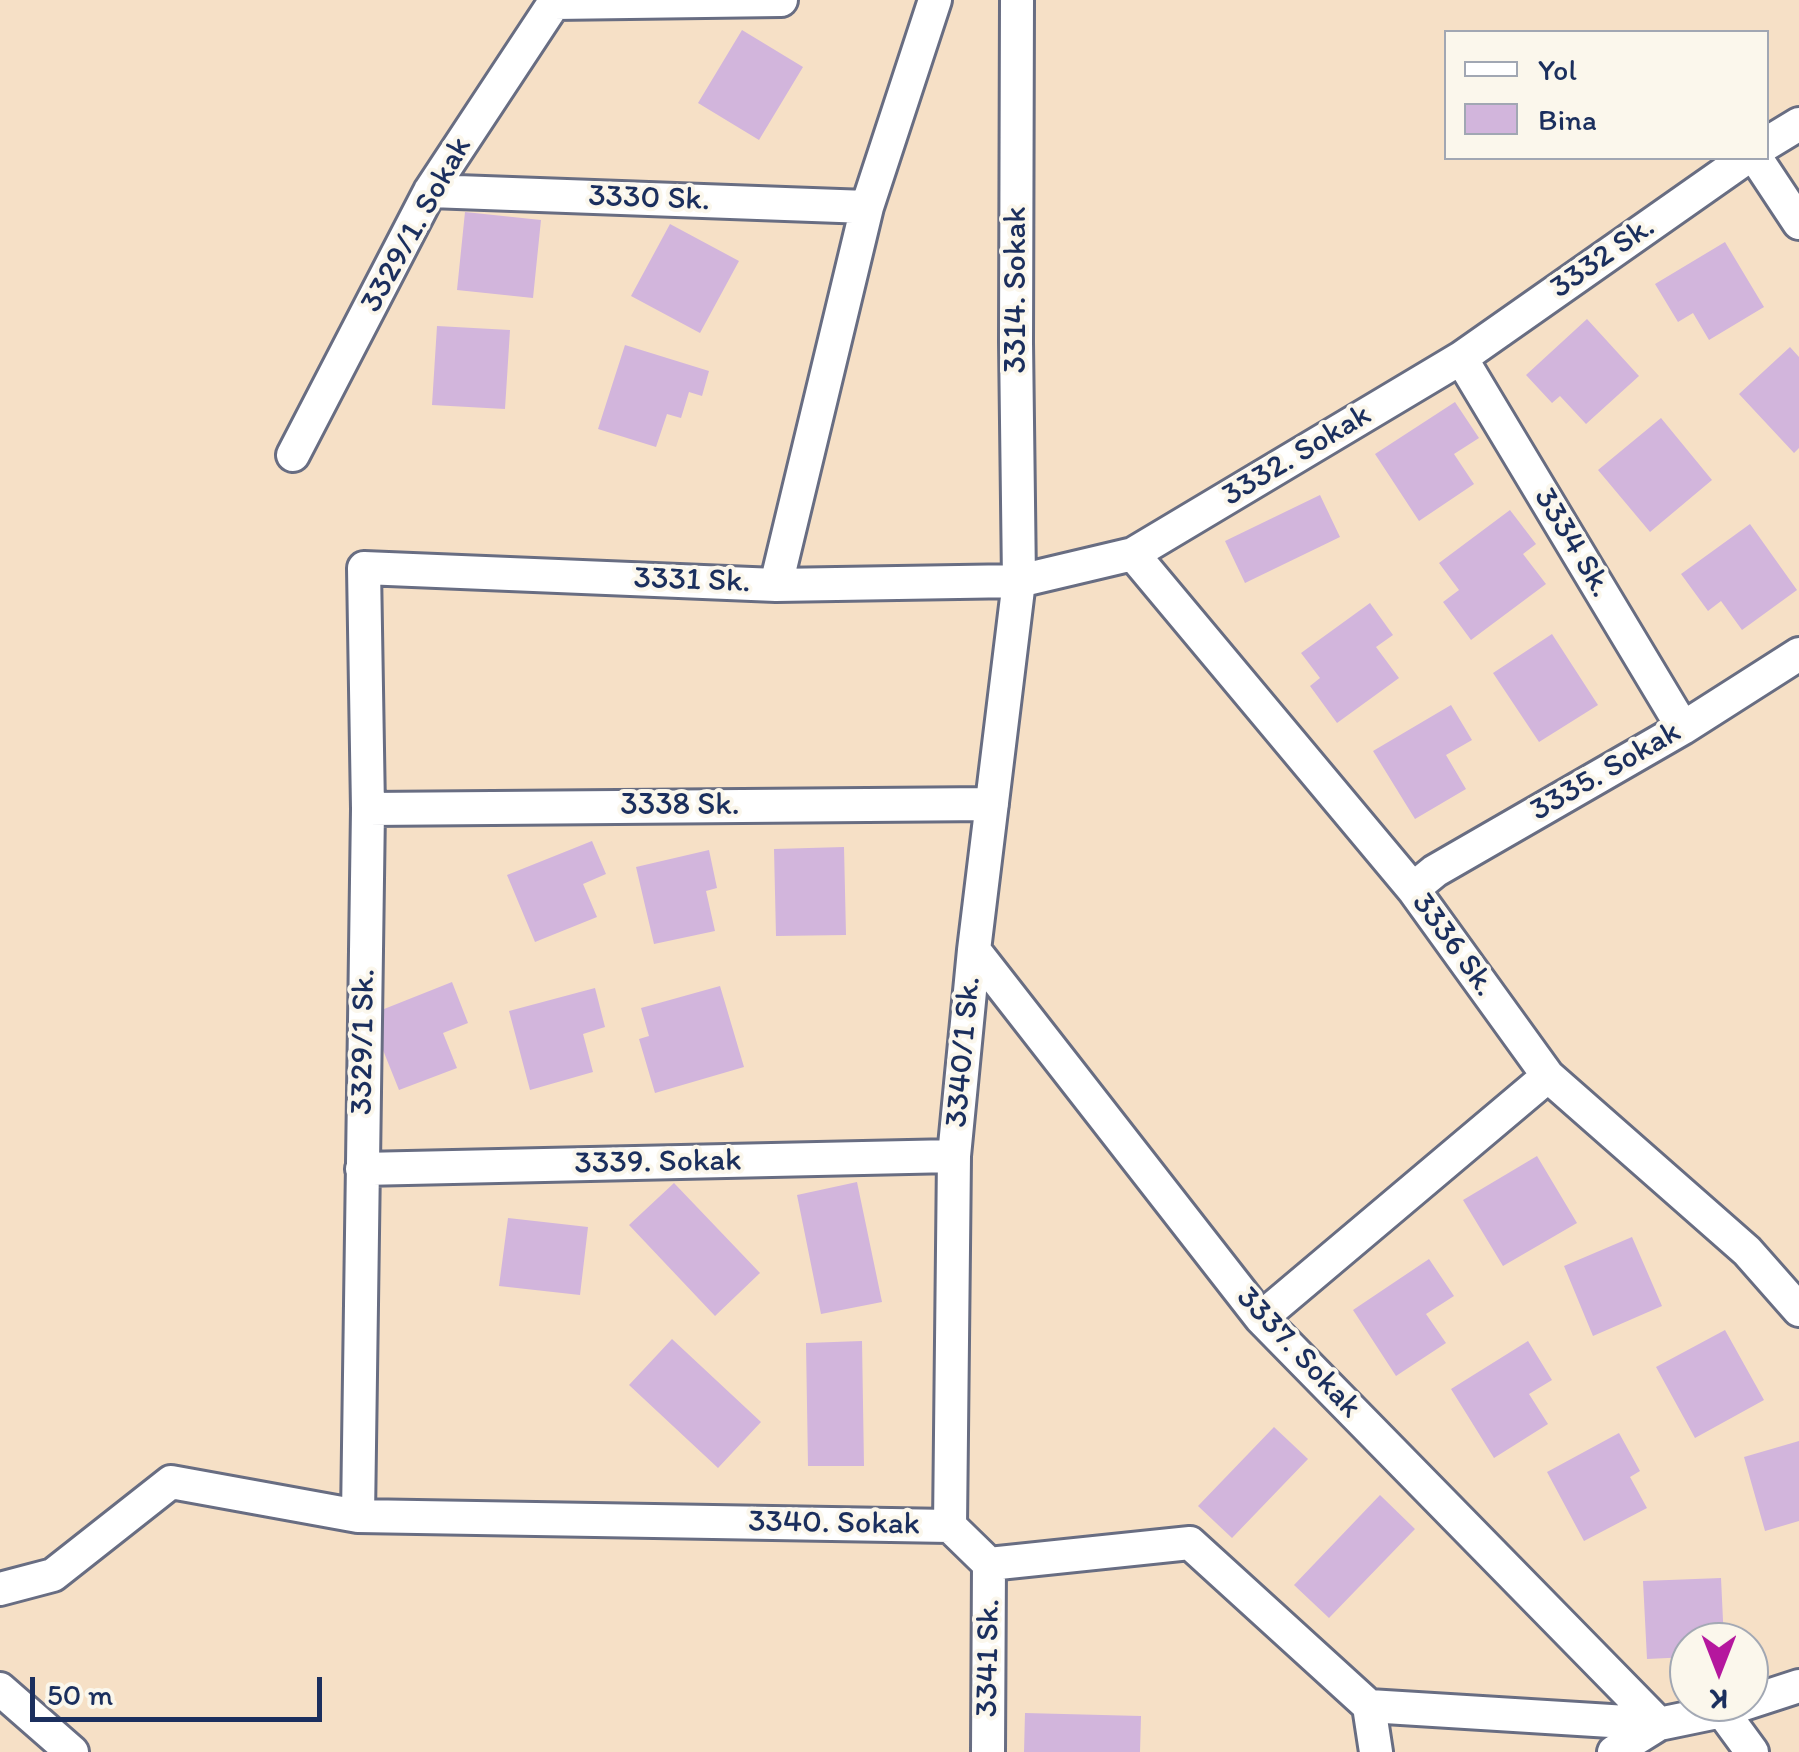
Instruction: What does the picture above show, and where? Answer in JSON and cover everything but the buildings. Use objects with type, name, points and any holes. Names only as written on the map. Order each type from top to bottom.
[{"type":"street","name":"3329/1. Sokak","points":[[293,455],[430,191],[554,3],[781,0]]},
{"type":"street","points":[[776,584],[867,208],[935,0]]},
{"type":"street","name":"3314. Sokak","points":[[1018,0],[1016,342],[1020,581]]},
{"type":"street","points":[[1769,142],[1799,124]]},
{"type":"street","name":"3332 Sk.","points":[[1460,358],[1743,160]]},
{"type":"street","points":[[1757,160],[1799,224]]},
{"type":"street","name":"3330 Sk.","points":[[430,191],[867,208]]},
{"type":"street","name":"3332. Sokak","points":[[1020,581],[1132,554],[1460,358]]},
{"type":"street","name":"3334 Sk.","points":[[1460,358],[1683,728]]},
{"type":"street","name":"3336 Sk.","points":[[1132,554],[1413,889],[1548,1076],[1747,1252],[1799,1310]]},
{"type":"street","name":"3331 Sk.","points":[[364,568],[776,584],[1020,581]]},
{"type":"street","name":"3329/1 Sk.","points":[[358,1516],[368,809],[364,568]]},
{"type":"street","name":"3340/1 Sk.","points":[[950,1526],[954,1156],[974,950],[1020,581]]},
{"type":"street","name":"3335. Sokak","points":[[1413,889],[1435,871],[1683,728],[1799,654]]},
{"type":"street","name":"3338 Sk.","points":[[368,809],[992,804]]},
{"type":"street","name":"3337. Sokak","points":[[974,950],[1261,1318],[1659,1724]]},
{"type":"street","points":[[1261,1318],[1548,1076]]},
{"type":"street","name":"3339. Sokak","points":[[362,1169],[954,1156]]},
{"type":"street","name":"3340. Sokak","points":[[0,1589],[53,1575],[171,1482],[358,1516],[950,1526],[989,1564]]},
{"type":"street","points":[[989,1564],[1190,1543],[1369,1706],[1670,1722]]},
{"type":"street","name":"3341 Sk.","points":[[988,1752],[989,1564]]},
{"type":"street","points":[[1769,1696],[1799,1686]]},
{"type":"street","points":[[0,1689],[72,1752]]},
{"type":"street","points":[[1369,1706],[1376,1752]]},
{"type":"street","points":[[1730,1722],[1752,1752]]},
{"type":"street","points":[[1614,1752],[1659,1724]]}]
